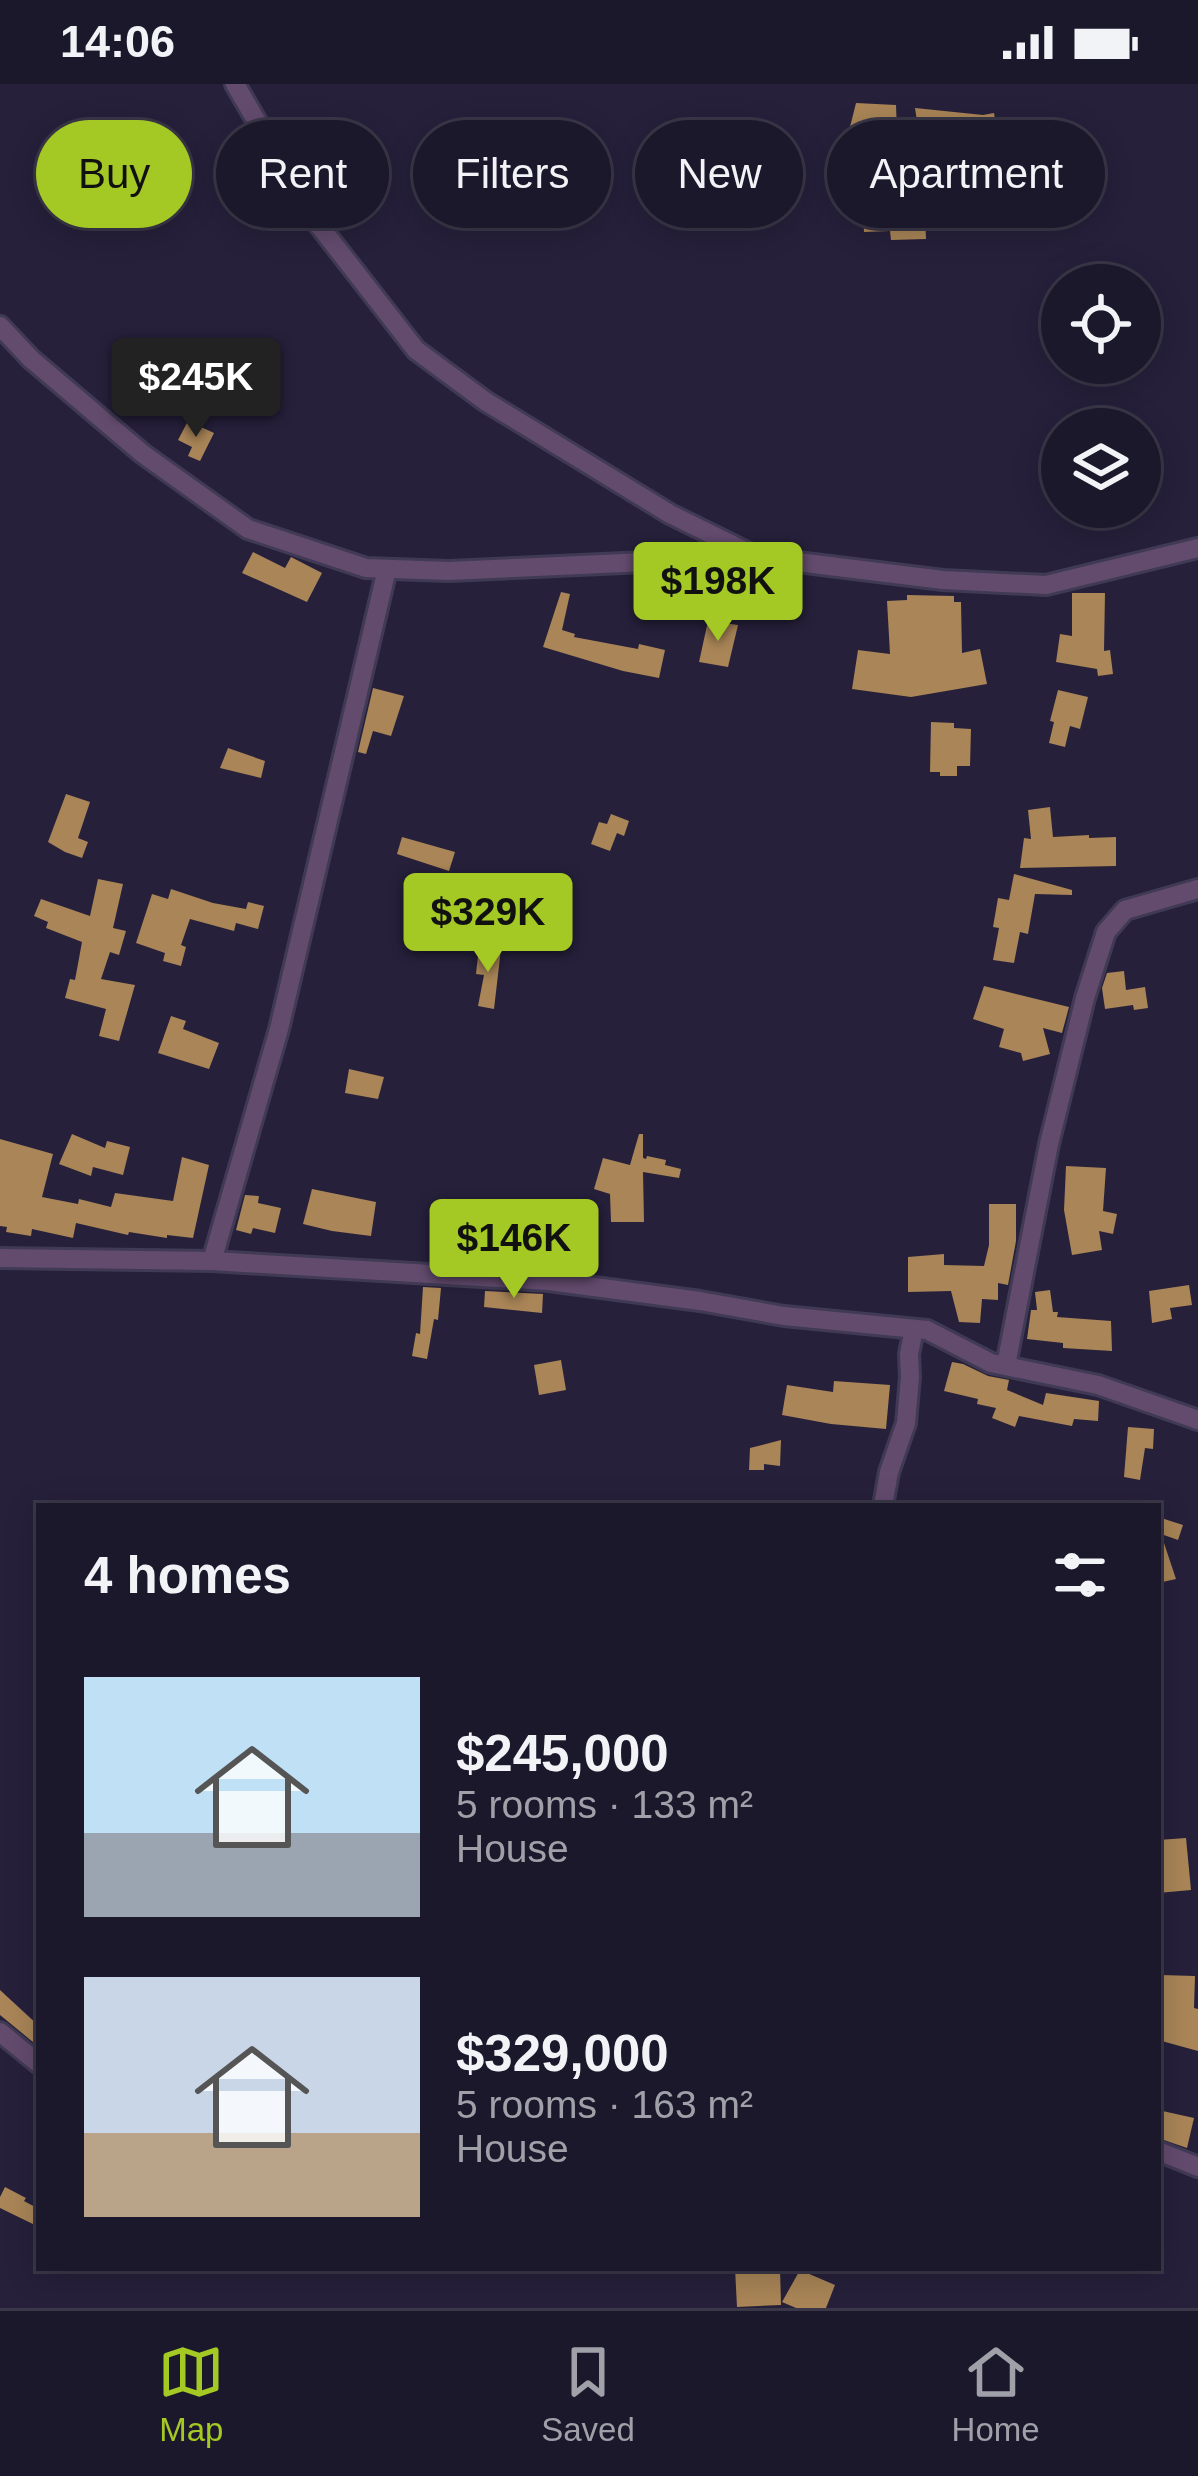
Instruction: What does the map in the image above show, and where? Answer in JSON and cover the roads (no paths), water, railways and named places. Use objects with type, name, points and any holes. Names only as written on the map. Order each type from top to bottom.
[{"type":"street","points":[[235,84],[311,214],[416,350],[485,401],[670,514],[757,557]]},
{"type":"street","points":[[0,326],[31,359],[143,454],[248,529],[367,568],[449,571],[757,557],[943,580],[1046,585],[1198,548]]},
{"type":"street","points":[[212,1262],[279,1029],[387,569]]},
{"type":"street","points":[[1006,1365],[1049,1144],[1106,932],[1125,910],[1198,889]]},
{"type":"street","points":[[0,1258],[212,1262],[549,1281],[784,1316],[927,1330],[991,1363],[1098,1385],[1198,1420]]},
{"type":"street","points":[[884,1503],[906,1423],[914,1329]]},
{"type":"street","points":[[0,2032],[36,2062]]},
{"type":"street","points":[[1161,2152],[1198,2167]]}]
